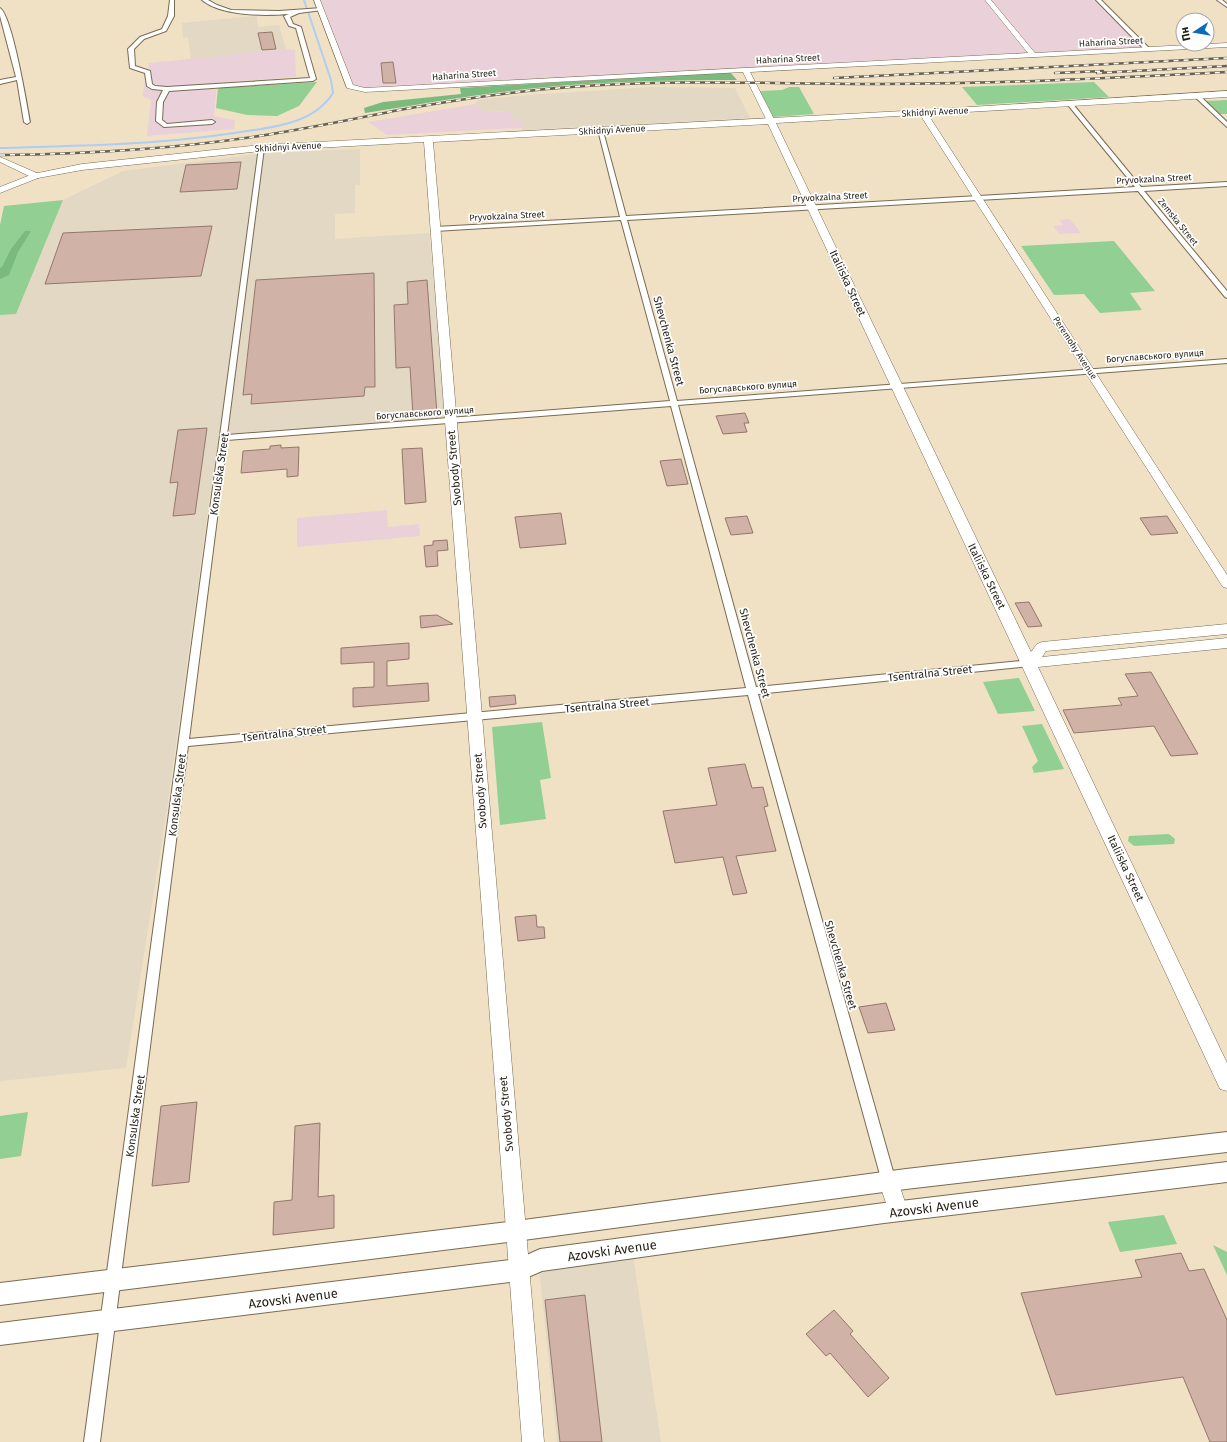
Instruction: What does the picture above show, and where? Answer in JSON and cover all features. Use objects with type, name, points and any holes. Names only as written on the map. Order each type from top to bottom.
[{"type":"main road","name":"Skhidnyi Avenue","points":[[0,190],[36,176],[82,167],[262,148],[923,113],[1227,94]]},
{"type":"main road","name":"Italiiska Street","points":[[771,121],[941,481],[1030,663],[1227,1082]]},
{"type":"main road","name":"Svobody Street","points":[[428,139],[533,1442]]},
{"type":"main road","points":[[1030,663],[1042,647],[1227,629]]},
{"type":"main road","name":"Tsentralna Street","points":[[1030,663],[1227,643]]},
{"type":"main road","points":[[0,1294],[516,1231],[889,1182],[1227,1142]]},
{"type":"main road","name":"Azovski Avenue","points":[[0,1334],[519,1270],[540,1260],[898,1211],[1227,1172]]},
{"type":"main road","points":[[889,1182],[898,1211]]},
{"type":"street","points":[[172,0],[171,16],[164,30],[142,38],[131,49],[132,67],[148,72],[149,85],[154,88],[167,89],[314,79],[298,27],[291,25],[287,16],[297,12]]},
{"type":"street","points":[[204,0],[215,6],[231,11],[297,12],[320,10],[317,0]]},
{"type":"street","points":[[988,0],[1033,55]]},
{"type":"street","points":[[1098,0],[1147,49]]},
{"type":"street","points":[[1219,0],[1227,6]]},
{"type":"street","points":[[0,9],[7,28],[20,78],[27,122]]},
{"type":"street","name":"Haharina Street","points":[[320,10],[350,86],[365,90],[1227,45]]},
{"type":"street","name":"Italiiska Street","points":[[746,70],[752,85],[771,121]]},
{"type":"street","points":[[0,82],[20,78]]},
{"type":"street","points":[[167,89],[160,102],[159,121],[166,126],[212,122]]},
{"type":"street","points":[[1197,96],[1227,126]]},
{"type":"street","name":"Zemska Street","points":[[1070,104],[1227,296]]},
{"type":"street","name":"Peremohy Avenue","points":[[923,113],[1227,584]]},
{"type":"street","name":"Shevchenka Street","points":[[600,131],[752,691],[889,1182]]},
{"type":"street","name":"Konsulska Street","points":[[92,1442],[262,148]]},
{"type":"street","points":[[0,159],[36,176]]},
{"type":"street","name":"Pryvokzalna Street","points":[[435,229],[1227,184]]},
{"type":"street","name":"Богуславського вулиця","points":[[223,438],[1227,361]]},
{"type":"street","name":"Tsentralna Street","points":[[184,743],[752,691],[1030,663]]},
{"type":"shaded area","points":[[319,0],[1098,0],[1146,48],[363,88],[352,86]]},
{"type":"shaded area","points":[[257,16],[258,27],[279,25],[286,49],[191,59],[188,37],[183,38],[182,23]]},
{"type":"shaded area","points":[[286,49],[295,50],[296,77],[217,83],[214,116],[235,120],[234,129],[147,136],[151,100],[142,96],[149,63]]},
{"type":"shaded area","points":[[650,87],[735,88],[750,118],[522,130],[520,119],[512,119],[510,111],[484,112],[475,104],[478,100],[514,96]]},
{"type":"shaded area","points":[[475,104],[484,112],[510,111],[512,119],[520,119],[522,128],[387,135],[368,122]]},
{"type":"shaded area","points":[[360,149],[360,185],[355,185],[355,213],[335,214],[335,239],[429,233],[447,420],[218,437],[168,803],[126,1068],[0,1081],[0,315],[16,314],[63,200],[123,171],[264,153]]},
{"type":"shaded area","points":[[1070,219],[1081,233],[1059,234],[1053,226],[1063,225],[1059,220]]},
{"type":"shaded area","points":[[387,510],[388,527],[419,524],[420,536],[297,547],[297,518]]},
{"type":"shaded area","points":[[633,1255],[661,1442],[557,1442],[539,1267]]},
{"type":"green space","points":[[730,72],[737,80],[654,81],[570,85],[493,93],[365,113],[364,108],[383,102],[461,94],[460,88]]},
{"type":"green space","points":[[317,82],[299,106],[277,116],[247,115],[216,108],[218,88]]},
{"type":"green space","points":[[1094,82],[1109,97],[977,105],[962,87]]},
{"type":"green space","points":[[789,87],[799,87],[814,114],[773,117],[760,91],[782,90]]},
{"type":"green space","points":[[1227,100],[1227,114],[1220,114],[1206,101]]},
{"type":"green space","points":[[63,200],[16,314],[0,315],[0,225],[4,206]]},
{"type":"green space","points":[[25,231],[31,231],[18,252],[9,275],[0,279],[0,268],[2,267],[11,249]]},
{"type":"green space","points":[[1114,241],[1155,291],[1130,293],[1142,310],[1100,313],[1084,294],[1054,295],[1021,246]]},
{"type":"green space","points":[[1019,678],[1035,711],[998,714],[983,682]]},
{"type":"green space","points":[[542,722],[551,778],[540,780],[546,819],[500,825],[492,727]]},
{"type":"green space","points":[[1042,724],[1064,769],[1034,773],[1032,767],[1038,761],[1022,726]]},
{"type":"green space","points":[[1169,834],[1175,839],[1174,844],[1134,846],[1128,841],[1129,836]]},
{"type":"green space","points":[[28,1112],[21,1156],[0,1159],[0,1116]]},
{"type":"green space","points":[[1164,1215],[1177,1244],[1120,1252],[1108,1222]]},
{"type":"green space","points":[[1213,1245],[1227,1252],[1227,1275]]},
{"type":"building","points":[[272,32],[276,49],[262,50],[258,33]]},
{"type":"building","points":[[393,62],[396,83],[383,83],[381,63]]},
{"type":"building","points":[[241,162],[237,189],[180,192],[186,165]]},
{"type":"building","points":[[212,226],[201,276],[45,284],[63,233]]},
{"type":"building","points":[[374,273],[375,387],[365,387],[364,396],[251,404],[252,394],[243,395],[256,280]]},
{"type":"building","points":[[427,280],[437,414],[413,416],[410,367],[396,368],[394,305],[408,304],[407,282]]},
{"type":"building","points":[[745,413],[749,423],[744,423],[747,432],[723,434],[716,416]]},
{"type":"building","points":[[207,428],[195,514],[173,516],[178,482],[170,483],[178,430]]},
{"type":"building","points":[[281,445],[281,448],[299,447],[298,476],[287,477],[287,469],[241,473],[243,451],[270,449],[270,446]]},
{"type":"building","points":[[422,448],[426,502],[405,504],[402,449]]},
{"type":"building","points":[[681,459],[688,484],[667,486],[660,461]]},
{"type":"building","points":[[561,513],[566,544],[520,548],[515,517]]},
{"type":"building","points":[[747,516],[753,533],[731,535],[725,518]]},
{"type":"building","points":[[1167,516],[1178,533],[1151,535],[1140,518]]},
{"type":"building","points":[[447,540],[448,550],[437,551],[438,566],[426,567],[424,546],[433,545],[433,541]]},
{"type":"building","points":[[1029,602],[1042,626],[1028,627],[1015,603]]},
{"type":"building","points":[[437,615],[453,624],[421,628],[420,616]]},
{"type":"building","points":[[409,643],[409,659],[387,661],[387,686],[428,683],[429,701],[353,707],[353,688],[374,687],[374,662],[341,664],[341,648]]},
{"type":"building","points":[[1151,672],[1198,754],[1171,756],[1154,726],[1074,733],[1063,710],[1122,705],[1118,698],[1138,696],[1125,674]]},
{"type":"building","points":[[515,695],[516,704],[490,707],[489,697]]},
{"type":"building","points":[[745,764],[752,788],[763,787],[768,806],[764,807],[776,851],[736,856],[747,893],[733,895],[723,857],[675,863],[663,811],[717,805],[708,768]]},
{"type":"building","points":[[536,915],[537,927],[544,927],[545,938],[518,941],[515,917]]},
{"type":"building","points":[[886,1003],[895,1030],[868,1033],[859,1007]]},
{"type":"building","points":[[197,1102],[189,1182],[152,1186],[161,1106]]},
{"type":"building","points":[[320,1123],[318,1197],[334,1195],[334,1228],[273,1235],[274,1202],[292,1200],[295,1126]]},
{"type":"building","points":[[1181,1253],[1189,1271],[1204,1269],[1227,1320],[1227,1442],[1210,1442],[1183,1377],[1056,1395],[1021,1293],[1142,1277],[1135,1260]]},
{"type":"building","points":[[585,1295],[602,1442],[560,1442],[545,1300]]},
{"type":"building","points":[[834,1310],[853,1331],[850,1334],[889,1378],[868,1397],[830,1353],[826,1356],[806,1334]]},
{"type":"waterway","points":[[0,148],[57,147],[171,141],[274,127],[308,116],[324,104],[333,93],[331,80],[304,0]]},
{"type":"railway","points":[[834,78],[1227,58]]},
{"type":"railway","points":[[1097,73],[1227,66]]},
{"type":"railway","points":[[1055,73],[1103,71]]},
{"type":"railway","points":[[0,155],[130,150],[227,141],[463,99],[506,93],[571,87],[648,83],[726,82],[880,84],[967,83],[1227,72]]}]
